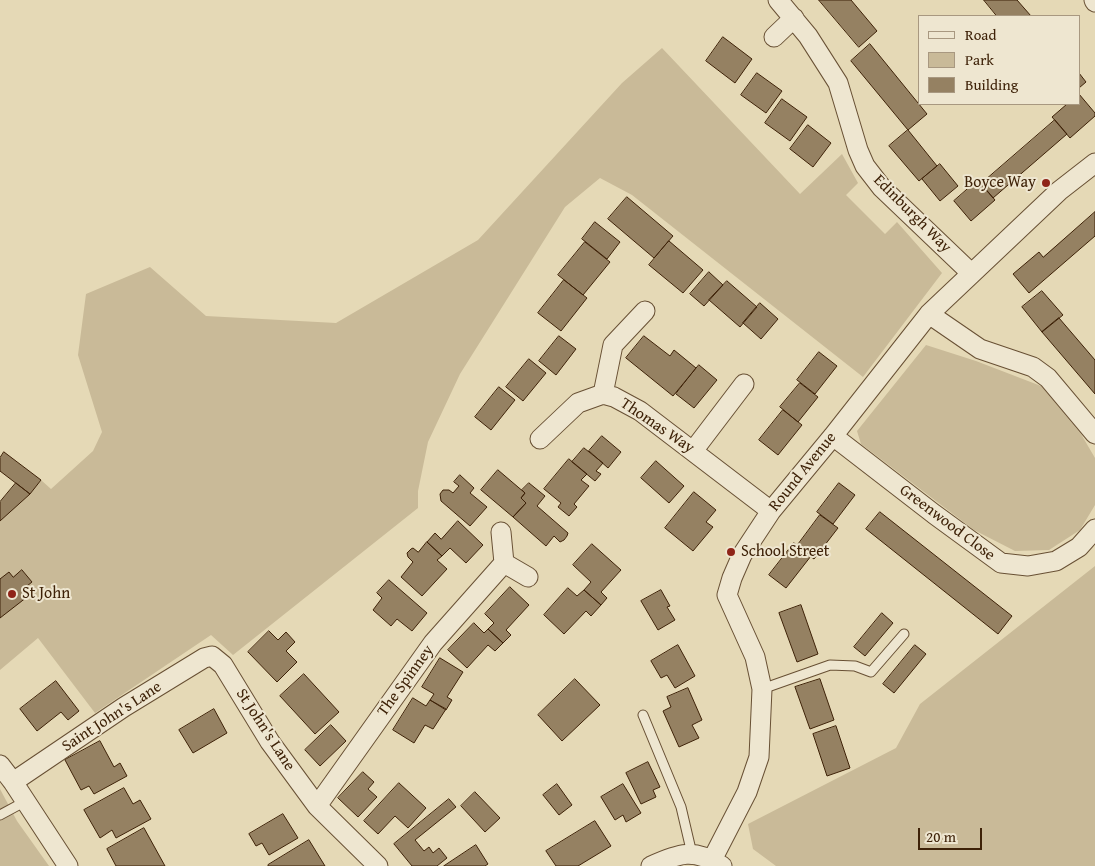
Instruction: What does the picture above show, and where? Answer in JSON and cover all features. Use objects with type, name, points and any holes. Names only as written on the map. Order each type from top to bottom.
[{"type":"street","name":"Edinburgh Way","points":[[778,0],[794,18],[838,83],[858,150],[865,166],[882,188],[971,273]]},
{"type":"street","points":[[774,37],[794,18]]},
{"type":"street","name":"Round Avenue","points":[[717,863],[747,792],[759,757],[762,689],[755,657],[727,595],[742,555],[771,511],[929,314],[1059,191],[1095,162]]},
{"type":"street","points":[[604,394],[613,345],[646,311]]},
{"type":"street","points":[[929,314],[980,349],[1033,366],[1048,378],[1095,434]]},
{"type":"street","points":[[693,451],[744,384]]},
{"type":"street","name":"Thomas Way","points":[[540,440],[578,403],[604,394],[614,397],[640,411],[771,511]]},
{"type":"street","name":"Greenwood Close","points":[[833,436],[934,514],[1001,562],[1028,566],[1056,561],[1079,547],[1094,532]]},
{"type":"street","points":[[501,532],[504,563],[528,577]]},
{"type":"street","name":"The Spinney","points":[[317,806],[433,644],[504,563]]},
{"type":"street","name":"St John's Lane","points":[[212,656],[223,665],[270,742],[317,806],[378,866]]},
{"type":"street","name":"Saint John's Lane","points":[[14,782],[124,707],[204,658],[212,656]]},
{"type":"street","points":[[0,765],[14,782],[68,866]]},
{"type":"street","points":[[651,866],[673,856],[692,854],[717,863]]},
{"type":"lane","points":[[762,689],[830,665],[855,666],[871,672],[904,634]]},
{"type":"lane","points":[[643,715],[681,807],[692,854]]},
{"type":"lane","points":[[0,815],[26,802]]},
{"type":"green space","points":[[662,48],[800,194],[842,154],[858,183],[846,195],[885,234],[897,222],[942,273],[863,377],[632,195],[600,178],[565,207],[460,374],[428,442],[418,491],[418,508],[233,655],[211,635],[95,713],[38,638],[0,670],[0,520],[30,494],[41,480],[51,489],[93,451],[102,432],[78,355],[86,294],[150,267],[206,316],[336,323],[478,240],[622,83]]},
{"type":"green space","points":[[926,345],[976,361],[1041,386],[1081,434],[1095,458],[1095,505],[1080,530],[1049,550],[1015,551],[974,530],[861,444],[857,431]]},
{"type":"green space","points":[[1095,566],[1095,866],[776,866],[753,849],[748,824],[896,748],[920,704]]},
{"type":"green space","points":[[0,789],[17,821],[49,866],[0,866]]},
{"type":"building","points":[[819,0],[851,0],[877,31],[859,47]]},
{"type":"building","points":[[984,0],[1017,0],[1030,15],[996,15]]},
{"type":"building","points":[[723,37],[752,59],[735,83],[706,61]]},
{"type":"building","points":[[870,44],[927,114],[908,130],[851,61]]},
{"type":"building","points":[[757,73],[782,91],[766,113],[741,95]]},
{"type":"building","points":[[1080,74],[1086,82],[1080,87]]},
{"type":"building","points":[[1080,95],[1095,113],[1095,116],[1070,138],[1052,117],[1066,105],[1080,105]]},
{"type":"building","points":[[782,99],[807,117],[790,141],[765,123]]},
{"type":"building","points":[[1055,120],[1067,134],[993,198],[981,184]]},
{"type":"building","points":[[808,125],[831,143],[813,167],[790,149]]},
{"type":"building","points":[[908,130],[937,166],[919,181],[889,146]]},
{"type":"building","points":[[940,164],[958,186],[940,201],[922,179]]},
{"type":"building","points":[[978,180],[995,200],[971,221],[954,201]]},
{"type":"building","points":[[627,197],[673,236],[654,258],[608,219]]},
{"type":"building","points":[[1095,212],[1095,236],[1029,293],[1013,274],[1039,252],[1043,257]]},
{"type":"building","points":[[595,222],[620,242],[607,259],[582,239]]},
{"type":"building","points":[[669,241],[703,270],[683,293],[649,265]]},
{"type":"building","points":[[585,242],[610,262],[583,295],[558,275]]},
{"type":"building","points":[[709,272],[723,285],[704,306],[690,294]]},
{"type":"building","points":[[564,280],[587,298],[561,331],[538,313]]},
{"type":"building","points":[[727,281],[757,307],[740,327],[709,300]]},
{"type":"building","points":[[1042,291],[1063,315],[1042,332],[1022,307]]},
{"type":"building","points":[[760,303],[778,319],[761,339],[743,323]]},
{"type":"building","points":[[1059,318],[1095,360],[1095,394],[1042,332]]},
{"type":"building","points":[[559,336],[576,349],[556,375],[539,361]]},
{"type":"building","points":[[644,336],[670,356],[674,350],[696,368],[673,396],[626,358]]},
{"type":"building","points":[[819,352],[837,366],[815,394],[797,380]]},
{"type":"building","points":[[529,359],[546,373],[523,401],[506,387]]},
{"type":"building","points":[[699,365],[717,380],[694,408],[676,394]]},
{"type":"building","points":[[800,383],[818,397],[798,422],[780,407]]},
{"type":"building","points":[[499,387],[515,400],[491,430],[475,417]]},
{"type":"building","points":[[783,410],[802,425],[778,455],[759,440]]},
{"type":"building","points":[[602,436],[621,452],[608,468],[589,451]]},
{"type":"building","points":[[584,448],[603,463],[596,471],[601,474],[595,481],[572,462]]},
{"type":"building","points":[[4,452],[41,480],[30,494],[0,471],[0,458]]},
{"type":"building","points":[[569,459],[587,474],[581,480],[589,486],[574,504],[577,507],[569,516],[558,507],[561,503],[544,489]]},
{"type":"building","points":[[656,461],[684,486],[669,503],[641,478]]},
{"type":"building","points":[[498,470],[525,493],[521,498],[526,503],[513,517],[481,490]]},
{"type":"building","points":[[460,475],[474,488],[470,493],[487,507],[470,526],[441,501],[440,494],[443,490],[449,490],[453,493],[459,486],[454,482]]},
{"type":"building","points":[[16,483],[30,494],[0,521],[0,502]]},
{"type":"building","points":[[529,483],[545,496],[537,506],[568,533],[564,540],[560,542],[554,536],[546,546],[513,517],[526,503],[521,498],[525,493],[522,490]]},
{"type":"building","points":[[839,483],[855,495],[833,524],[817,512]]},
{"type":"building","points":[[694,492],[716,510],[706,522],[713,527],[693,551],[665,528]]},
{"type":"building","points":[[880,512],[1012,616],[998,634],[866,529]]},
{"type":"building","points":[[820,515],[838,528],[814,559],[797,546]]},
{"type":"building","points":[[458,521],[483,545],[466,563],[450,548],[442,556],[427,542],[435,533],[441,539]]},
{"type":"building","points":[[427,542],[442,556],[437,560],[447,569],[422,596],[401,577],[413,562],[407,553],[413,548],[418,552]]},
{"type":"building","points":[[794,543],[811,556],[786,588],[769,575]]},
{"type":"building","points":[[592,544],[621,570],[601,592],[607,598],[601,605],[584,590],[591,582],[573,565]]},
{"type":"building","name":"St John","points":[[22,570],[32,582],[22,590],[27,597],[0,618],[0,579],[9,572],[13,577]]},
{"type":"building","points":[[389,580],[427,613],[412,631],[397,619],[391,626],[373,610],[382,598],[377,593]]},
{"type":"building","points":[[510,587],[529,605],[506,630],[511,635],[503,643],[488,629],[494,623],[485,614]]},
{"type":"building","points":[[568,588],[577,596],[584,590],[601,605],[591,616],[586,611],[564,634],[544,615]]},
{"type":"building","points":[[661,590],[670,606],[667,607],[675,620],[658,630],[641,601]]},
{"type":"building","points":[[801,605],[818,654],[797,662],[779,613]]},
{"type":"building","points":[[882,613],[893,623],[865,656],[854,647]]},
{"type":"building","points":[[474,623],[484,633],[488,629],[503,643],[495,651],[488,645],[467,668],[448,650]]},
{"type":"building","points":[[269,631],[278,640],[286,632],[295,642],[286,651],[297,662],[277,682],[248,652]]},
{"type":"building","points":[[678,645],[695,676],[675,688],[667,675],[661,678],[651,661]]},
{"type":"building","points":[[915,645],[926,654],[894,693],[883,684]]},
{"type":"building","points":[[440,658],[463,672],[447,697],[452,700],[446,710],[430,700],[434,694],[422,687]]},
{"type":"building","points":[[304,674],[339,712],[315,734],[280,696]]},
{"type":"building","points":[[575,679],[600,705],[562,741],[538,715]]},
{"type":"building","points":[[820,679],[834,720],[810,729],[795,687]]},
{"type":"building","points":[[56,681],[79,711],[68,720],[61,712],[37,731],[20,709]]},
{"type":"building","points":[[688,688],[702,720],[692,725],[699,738],[679,747],[663,711],[671,707],[667,697]]},
{"type":"building","points":[[413,698],[426,706],[430,700],[446,709],[433,729],[425,725],[414,743],[393,730]]},
{"type":"building","points":[[214,709],[227,733],[193,753],[179,730]]},
{"type":"building","points":[[331,725],[346,741],[320,766],[305,750]]},
{"type":"building","points":[[836,726],[850,768],[827,776],[813,734]]},
{"type":"building","points":[[100,741],[114,767],[120,763],[127,776],[94,794],[89,786],[81,790],[65,760]]},
{"type":"building","points":[[648,762],[660,787],[653,790],[656,797],[641,804],[626,773]]},
{"type":"building","points":[[363,772],[374,782],[368,789],[377,797],[358,817],[338,798]]},
{"type":"building","points":[[399,783],[426,808],[408,828],[395,816],[378,834],[364,821]]},
{"type":"building","points":[[557,784],[572,805],[559,815],[543,795]]},
{"type":"building","points":[[623,784],[641,813],[626,822],[623,815],[615,820],[601,797]]},
{"type":"building","points":[[124,788],[133,804],[140,800],[151,819],[116,838],[112,830],[100,838],[84,810]]},
{"type":"building","points":[[475,792],[500,818],[485,832],[461,806]]},
{"type":"building","points":[[449,799],[456,807],[415,840],[424,851],[429,847],[433,853],[439,848],[447,858],[437,866],[412,866],[394,844]]},
{"type":"building","points":[[283,814],[298,838],[269,855],[262,843],[256,846],[249,834]]},
{"type":"building","points":[[595,821],[611,846],[578,866],[556,866],[546,851]]},
{"type":"building","points":[[144,828],[165,866],[116,866],[107,849]]},
{"type":"building","points":[[309,840],[325,866],[268,866],[268,865]]},
{"type":"building","points":[[476,845],[488,864],[485,866],[444,866]]},
{"type":"place","name":"Boyce Way","points":[[1046,183]]},
{"type":"place","name":"School Street","points":[[731,552]]},
{"type":"place","name":"St John","points":[[12,594]]}]
